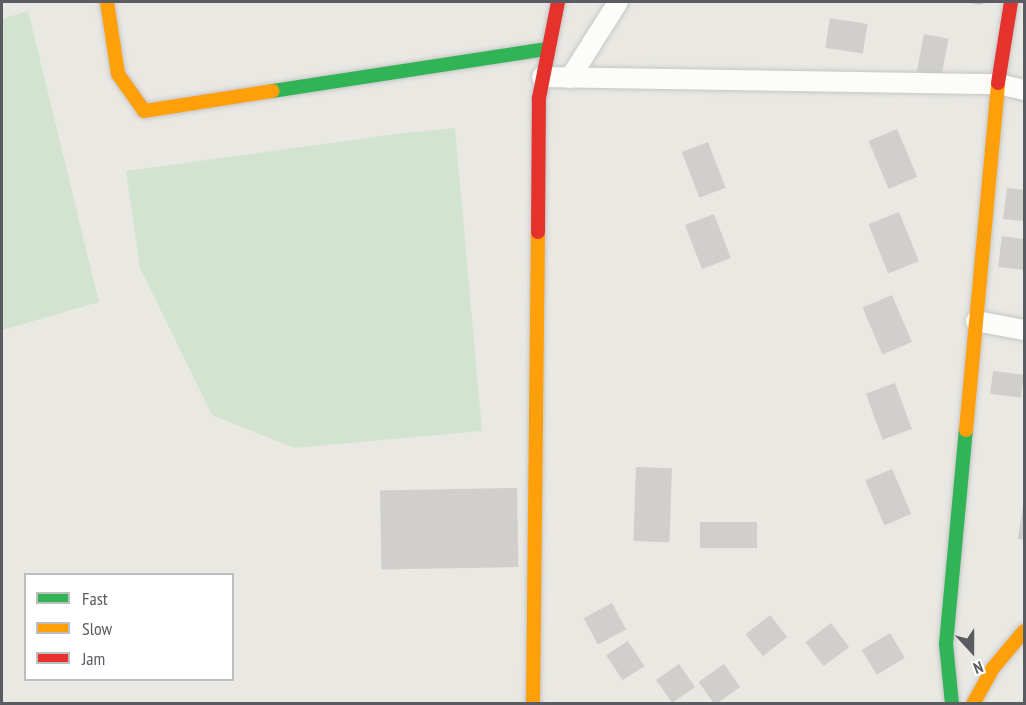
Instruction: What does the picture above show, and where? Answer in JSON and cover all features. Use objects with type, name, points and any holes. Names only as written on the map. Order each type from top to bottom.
[{"type":"street","points":[[107,2],[118,74],[144,111],[547,49]]},
{"type":"street","points":[[533,704],[539,98],[558,2]]},
{"type":"street","points":[[570,78],[618,2]]},
{"type":"street","points":[[952,704],[946,644],[998,84],[1011,2]]},
{"type":"street","points":[[542,77],[998,84],[1024,90]]},
{"type":"street","points":[[976,321],[1024,330]]},
{"type":"street","points":[[973,704],[993,668],[1024,631]]},
{"type":"green space","points":[[28,11],[99,302],[2,330],[2,19]]},
{"type":"green space","points":[[455,128],[482,431],[295,448],[212,415],[140,268],[126,171]]},
{"type":"building","points":[[965,2],[991,2],[979,5]]},
{"type":"building","points":[[830,18],[868,24],[863,54],[825,48]]},
{"type":"building","points":[[924,34],[949,39],[941,76],[917,71]]},
{"type":"building","points":[[897,129],[917,177],[889,189],[868,141]]},
{"type":"building","points":[[708,142],[726,188],[699,198],[682,152]]},
{"type":"building","points":[[1007,188],[1024,190],[1024,221],[1003,219]]},
{"type":"building","points":[[899,212],[919,261],[888,274],[868,224]]},
{"type":"building","points":[[714,214],[731,258],[702,269],[685,225]]},
{"type":"building","points":[[1002,236],[1024,239],[1024,270],[998,267]]},
{"type":"building","points":[[892,295],[912,342],[882,354],[863,308]]},
{"type":"building","points":[[993,371],[1024,375],[1021,398],[990,394]]},
{"type":"building","points":[[895,383],[912,429],[883,440],[866,394]]},
{"type":"building","points":[[636,467],[672,468],[669,542],[633,541]]},
{"type":"building","points":[[892,469],[911,514],[884,525],[865,480]]},
{"type":"building","points":[[517,488],[518,567],[381,569],[380,490]]},
{"type":"building","points":[[1024,506],[1024,540],[1018,539]]},
{"type":"building","points":[[700,522],[757,522],[757,548],[700,548]]},
{"type":"building","points":[[612,603],[626,629],[598,645],[584,618]]},
{"type":"building","points":[[770,615],[787,637],[763,656],[746,634]]},
{"type":"building","points":[[831,623],[849,647],[823,666],[805,642]]},
{"type":"building","points":[[890,633],[905,658],[877,675],[862,650]]},
{"type":"building","points":[[628,641],[644,666],[623,680],[606,655]]},
{"type":"building","points":[[679,664],[695,687],[672,703],[656,680]]},
{"type":"building","points":[[724,664],[740,687],[714,704],[699,682]]},
{"type":"traffic: fast","points":[[272,91],[547,49]]},
{"type":"traffic: fast","points":[[952,704],[946,644],[966,430]]},
{"type":"traffic: slow","points":[[107,2],[118,74],[144,111],[272,91]]},
{"type":"traffic: slow","points":[[966,430],[998,83]]},
{"type":"traffic: slow","points":[[533,704],[538,232]]},
{"type":"traffic: slow","points":[[973,704],[993,668],[1024,631]]},
{"type":"traffic: jam","points":[[538,232],[539,98],[558,2]]},
{"type":"traffic: jam","points":[[998,83],[1011,2]]}]
